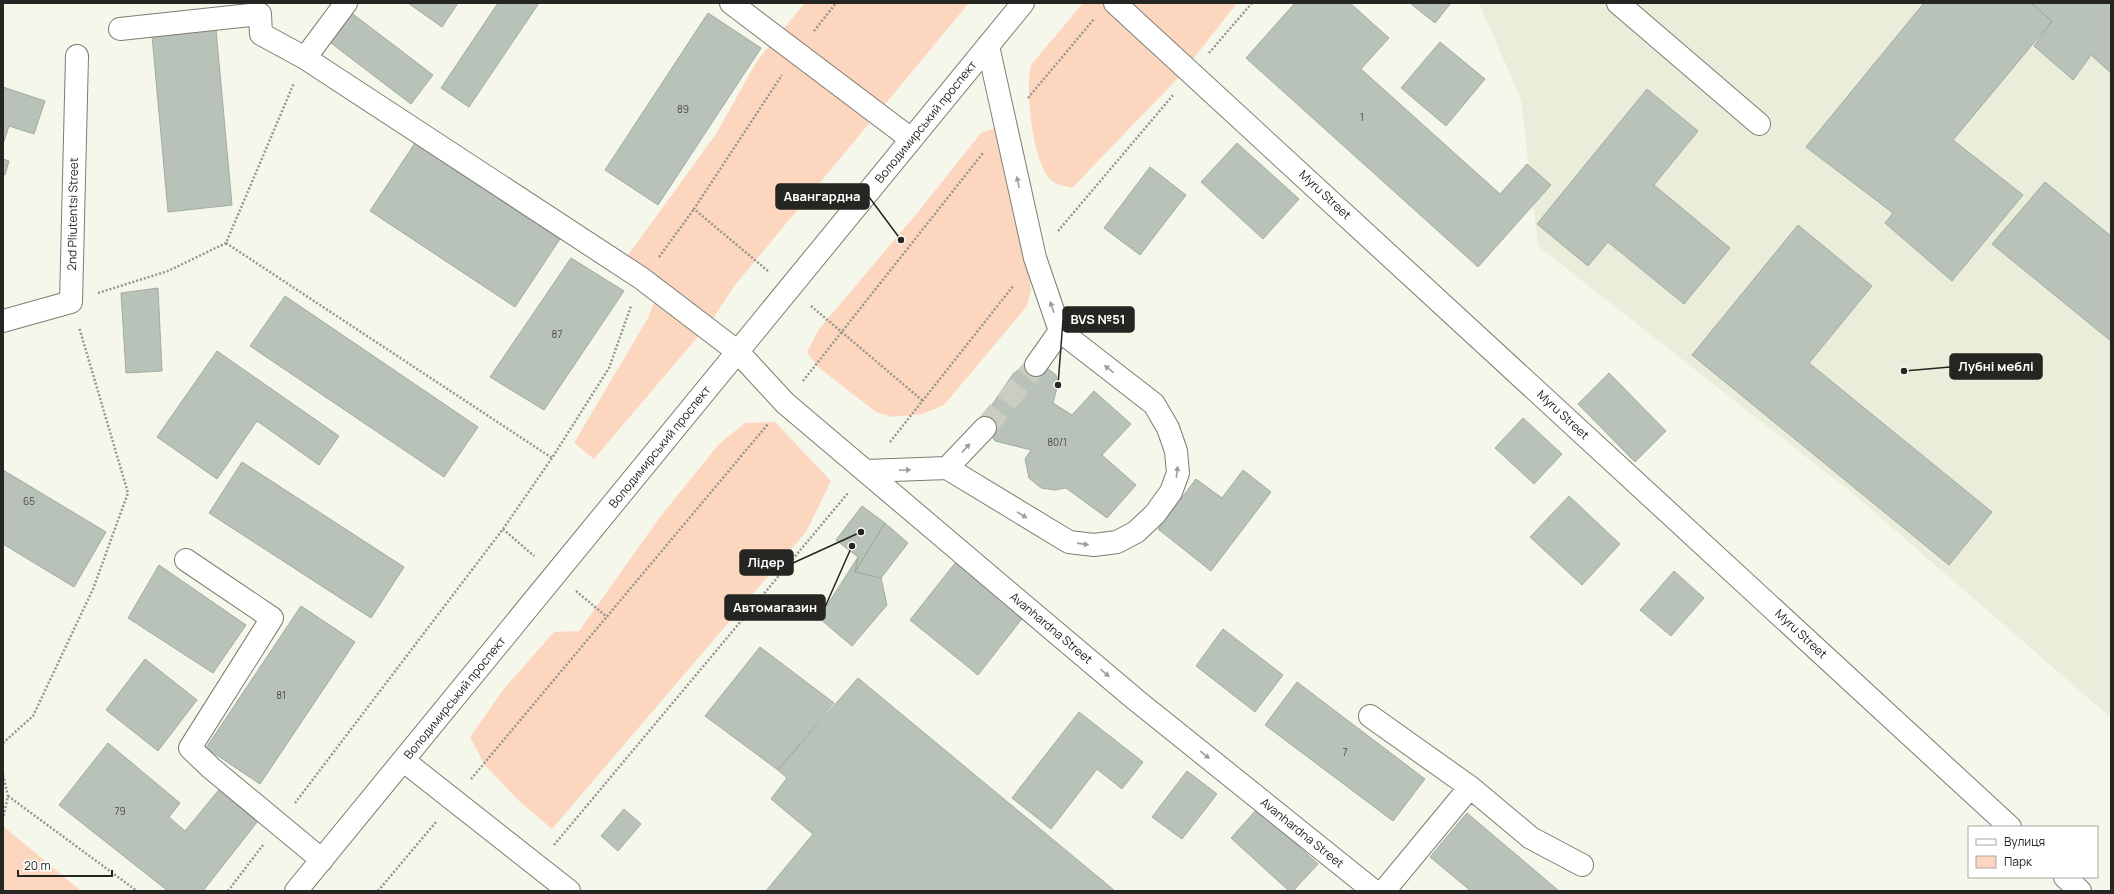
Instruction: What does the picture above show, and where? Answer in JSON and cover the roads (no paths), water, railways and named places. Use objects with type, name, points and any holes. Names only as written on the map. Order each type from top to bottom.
[{"type":"street","points":[[305,58],[346,3]]},
{"type":"street","points":[[731,3],[911,138]]},
{"type":"street","name":"Володимирський проспект","points":[[296,891],[404,761],[790,289],[911,138],[1023,3]]},
{"type":"street","name":"Myru Street","points":[[1115,3],[2009,826]]},
{"type":"street","points":[[1618,3],[1759,124]]},
{"type":"street","name":"Avanhardna Street","points":[[120,29],[260,14],[261,34],[305,58],[641,278],[738,352],[785,403],[1136,700],[1374,891]]},
{"type":"street","points":[[866,471],[947,468],[1069,542],[1094,545],[1117,542],[1136,532],[1155,514],[1171,492],[1178,472],[1176,451],[1168,428],[1154,404],[1060,331],[1035,258],[988,46]]},
{"type":"street","name":"2nd Pliutentsi Street","points":[[3,321],[71,302],[77,56]]},
{"type":"street","points":[[1036,365],[1060,331]]},
{"type":"street","points":[[947,468],[985,428]]},
{"type":"street","points":[[186,560],[272,618],[190,748],[211,768],[322,860]]},
{"type":"street","points":[[1370,716],[1470,787],[1531,838],[1582,865]]},
{"type":"street","points":[[404,761],[569,891]]},
{"type":"street","points":[[1384,891],[1470,787]]},
{"type":"street","points":[[2066,878],[2080,891]]},
{"type":"tunnel","points":[[985,428],[1036,365]]},
{"type":"place","name":"Авангардна","points":[[901,240]]},
{"type":"place","name":"Лубні меблі","points":[[1904,371]]},
{"type":"place","name":"BVS №51","points":[[1058,385]]},
{"type":"place","name":"Лідер","points":[[861,532]]},
{"type":"place","name":"Автомагазин","points":[[852,546]]}]
